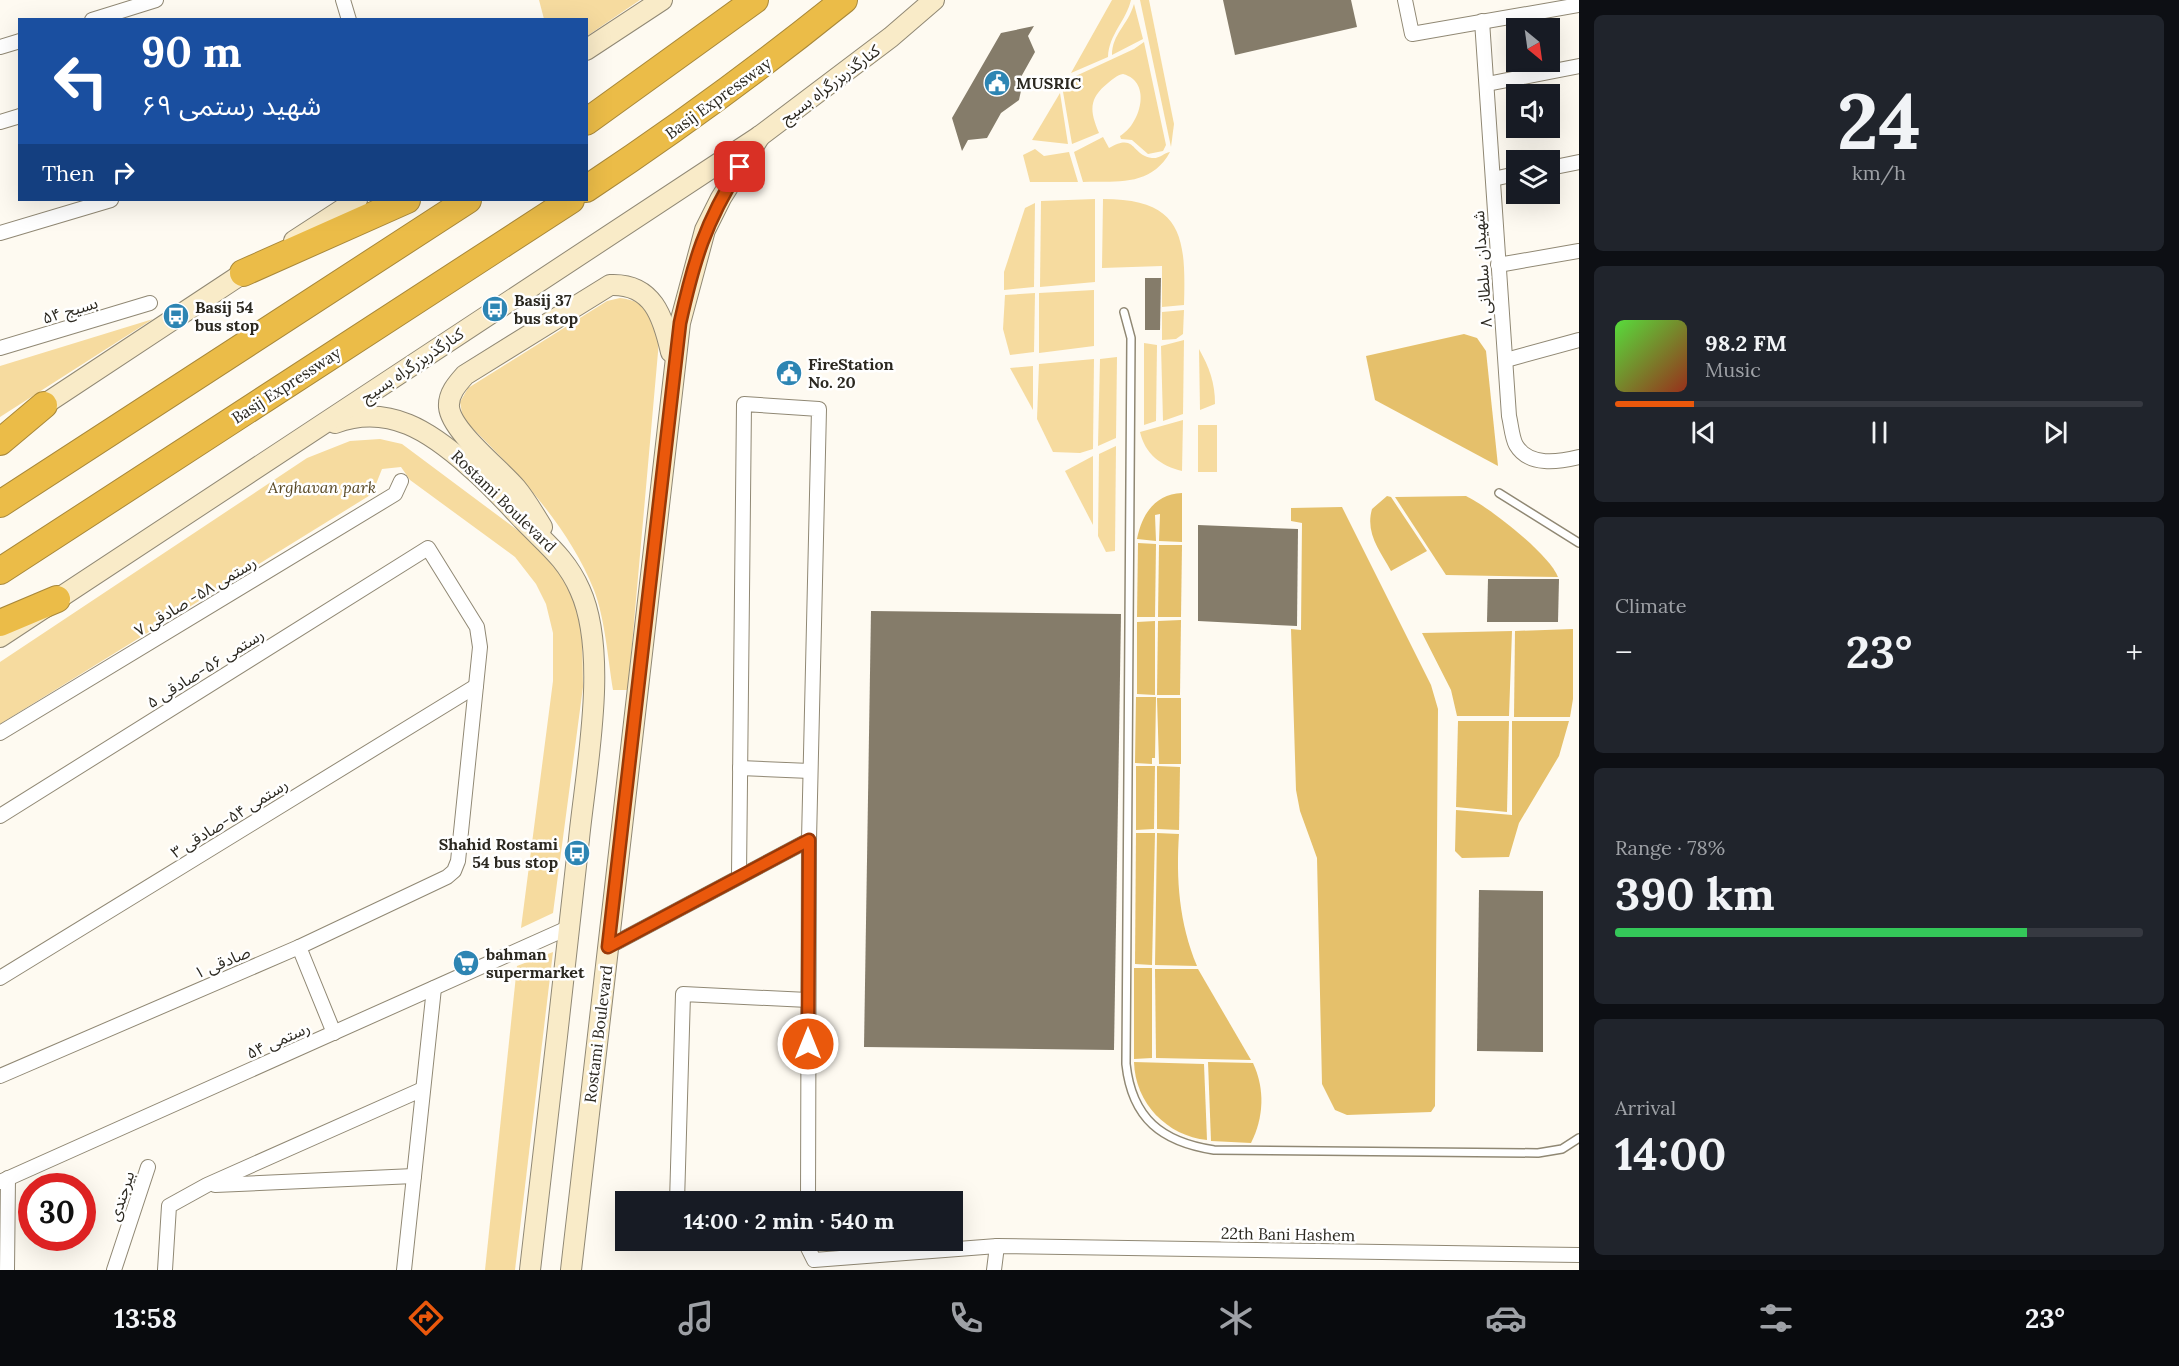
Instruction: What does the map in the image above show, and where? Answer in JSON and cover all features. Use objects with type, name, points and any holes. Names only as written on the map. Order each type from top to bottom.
[{"type":"highway","points":[[591,117],[754,0]]},
{"type":"highway","name":"Basij Expressway","points":[[588,188],[748,76],[844,0]]},
{"type":"highway","points":[[243,273],[405,201]]},
{"type":"highway","points":[[0,504],[466,201]]},
{"type":"highway","name":"Basij Expressway","points":[[0,571],[569,201]]},
{"type":"highway","points":[[0,442],[44,405]]},
{"type":"highway","points":[[0,623],[57,599]]},
{"type":"main road","points":[[588,49],[662,0]]},
{"type":"main road","name":"کنارگذربزرگراه بسیج","points":[[0,637],[760,136],[863,58],[934,0]]},
{"type":"main road","name":"Rostami Boulevard","points":[[571,1270],[674,363],[692,271],[705,230],[721,198],[760,136]]},
{"type":"main road","points":[[0,433],[355,201]]},
{"type":"main road","points":[[562,557],[517,489],[455,423],[449,408],[450,396],[456,385],[465,375],[595,291],[610,285],[632,288],[643,293],[653,303],[664,320],[674,363]]},
{"type":"main road","name":"Rostami Boulevard","points":[[310,433],[354,416],[383,417],[411,424],[441,441],[562,557],[581,591],[591,628],[594,690],[570,927],[530,1270]]},
{"type":"street","points":[[98,18],[156,0]]},
{"type":"street","points":[[343,0],[348,17]]},
{"type":"street","points":[[1405,0],[1412,34],[1579,4]]},
{"type":"street","name":"شهیدان سلطانی ۸","points":[[1482,21],[1509,416],[1516,445],[1535,460],[1560,462],[1579,457]]},
{"type":"street","points":[[0,47],[18,42]]},
{"type":"street","points":[[1486,84],[1579,66]]},
{"type":"street","points":[[0,122],[18,117]]},
{"type":"street","points":[[1560,166],[1579,162]]},
{"type":"street","points":[[1493,179],[1506,176]]},
{"type":"street","points":[[0,232],[108,201]]},
{"type":"street","points":[[1498,265],[1579,251]]},
{"type":"street","name":"بسیج ۵۴","points":[[0,348],[150,303]]},
{"type":"street","points":[[1506,360],[1579,340]]},
{"type":"street","points":[[739,876],[744,404],[819,408],[809,840],[808,1191]]},
{"type":"street","name":"رستمی ۵۸- صادقی ۷","points":[[0,733],[395,494],[401,481]]},
{"type":"street","name":"رستمی ۵۶-صادقی ۵","points":[[0,816],[428,548],[477,627],[480,647],[476,686]]},
{"type":"street","name":"صادقی ۱","points":[[0,1076],[298,947],[447,877],[454,871],[458,861],[476,686]]},
{"type":"street","name":"رستمی ۵۴-صادقی ۳","points":[[0,978],[476,686]]},
{"type":"street","points":[[740,768],[810,771]]},
{"type":"street","points":[[608,947],[809,840]]},
{"type":"street","name":"رستمی ۵۴","points":[[4,1180],[570,927]]},
{"type":"street","points":[[298,947],[334,1033]]},
{"type":"street","points":[[404,1270],[434,988]]},
{"type":"street","points":[[677,1191],[683,994],[808,1000]]},
{"type":"street","points":[[165,1270],[169,1206],[207,1185],[423,1089]]},
{"type":"street","name":"بیرجندی","points":[[114,1270],[148,1167]]},
{"type":"street","points":[[207,1185],[414,1176]]},
{"type":"street","points":[[4,1180],[7,1270]]},
{"type":"street","points":[[994,1270],[997,1246]]},
{"type":"street","name":"22th Bani Hashem","points":[[963,1249],[997,1246],[1579,1255]]},
{"type":"street","name":"22th Bani Hashem","points":[[810,1251],[814,1260],[932,1251]]},
{"type":"lane","points":[[1124,312],[1131,338],[1126,1064],[1128,1084],[1142,1114],[1170,1139],[1189,1146],[1214,1150],[1538,1153],[1562,1149],[1579,1138]]},
{"type":"lane","points":[[1499,493],[1579,543]]},
{"type":"green space","points":[[539,0],[640,0],[588,35],[588,18],[544,18]]},
{"type":"green space","points":[[1112,0],[1131,0],[1111,41],[1108,57],[1071,73]]},
{"type":"green space","points":[[1140,0],[1149,0],[1174,124],[1171,147]]},
{"type":"green space","points":[[1134,4],[1143,39],[1112,55],[1117,35]]},
{"type":"green space","points":[[1144,42],[1166,145],[1163,151],[1148,154],[1132,140],[1121,139],[1120,136],[1127,131],[1138,114],[1141,94],[1132,79],[1123,74],[1108,83],[1094,100],[1093,112],[1099,133],[1072,144],[1062,86],[1065,81],[1134,49]]},
{"type":"green space","points":[[1060,93],[1068,144],[1032,140]]},
{"type":"green space","points":[[1103,137],[1109,148],[1124,142],[1129,143],[1140,153],[1152,158],[1170,152],[1162,163],[1143,177],[1120,181],[1083,182],[1074,152]]},
{"type":"green space","points":[[1035,149],[1044,156],[1069,152],[1078,182],[1030,182],[1023,155]]},
{"type":"green space","points":[[1095,199],[1095,282],[1040,287],[1041,201]]},
{"type":"green space","points":[[1103,199],[1130,201],[1150,206],[1164,215],[1174,226],[1183,260],[1184,305],[1162,307],[1162,266],[1102,268]]},
{"type":"green space","points":[[1035,203],[1034,287],[1004,290],[1004,272],[1025,208]]},
{"type":"green space","points":[[1094,290],[1094,346],[1039,353],[1039,293]]},
{"type":"green space","points":[[1035,293],[1034,352],[1010,355],[1003,329],[1005,295]]},
{"type":"green space","points":[[620,298],[644,306],[655,323],[659,341],[628,690],[613,690],[598,601],[570,542],[520,477],[463,419],[460,402],[468,388],[607,301]]},
{"type":"green space","points":[[1184,310],[1183,334],[1176,339],[1162,340],[1162,312]]},
{"type":"green space","points":[[153,319],[0,417],[0,366]]},
{"type":"green space","points":[[1184,340],[1183,414],[1163,421],[1161,346]]},
{"type":"green space","points":[[1144,343],[1157,345],[1156,421],[1144,425]]},
{"type":"green space","points":[[1199,349],[1211,375],[1215,404],[1200,410]]},
{"type":"green space","points":[[1117,357],[1116,438],[1098,446],[1100,359]]},
{"type":"green space","points":[[1094,359],[1093,449],[1080,453],[1053,452],[1037,419],[1039,364]]},
{"type":"green space","points":[[1033,366],[1033,410],[1010,368]]},
{"type":"green space","points":[[1183,420],[1182,471],[1167,466],[1155,458],[1146,447],[1140,432]]},
{"type":"green space","points":[[1198,425],[1217,425],[1217,472],[1198,472]]},
{"type":"green space","name":"Arghavan park","points":[[380,439],[402,444],[540,547],[563,575],[574,600],[582,629],[583,687],[553,913],[521,928],[553,681],[553,633],[546,604],[536,584],[515,557],[410,480],[401,467],[382,469],[372,494],[0,724],[0,662],[307,458],[350,441]]},
{"type":"green space","points":[[1116,446],[1115,551],[1106,552],[1098,536],[1099,454]]},
{"type":"green space","points":[[1093,456],[1093,525],[1065,471]]},
{"type":"green space","points":[[553,952],[515,1270],[485,1270],[517,966]]},
{"type":"shaded area","points":[[1464,334],[1477,338],[1486,351],[1498,466],[1375,400],[1366,356]]},
{"type":"shaded area","points":[[1182,493],[1182,542],[1159,541],[1160,514],[1155,515],[1156,541],[1137,539],[1142,521],[1151,507],[1164,497]]},
{"type":"shaded area","points":[[1387,496],[1391,497],[1427,551],[1391,571],[1378,549],[1370,526],[1372,509]]},
{"type":"shaded area","points":[[1466,496],[1489,510],[1531,544],[1558,577],[1446,575],[1395,497]]},
{"type":"shaded area","points":[[1342,507],[1431,685],[1438,709],[1435,1106],[1431,1112],[1347,1115],[1335,1110],[1322,1084],[1317,858],[1300,811],[1296,790],[1291,629],[1301,630],[1302,523],[1291,521],[1291,508]]},
{"type":"shaded area","points":[[1138,543],[1156,544],[1155,617],[1137,617]]},
{"type":"shaded area","points":[[1159,545],[1182,545],[1181,617],[1158,617]]},
{"type":"shaded area","points":[[1181,620],[1180,695],[1157,695],[1158,621]]},
{"type":"shaded area","points":[[1155,621],[1155,695],[1137,694],[1137,622]]},
{"type":"shaded area","points":[[1573,629],[1573,699],[1570,717],[1514,717],[1515,631]]},
{"type":"shaded area","points":[[1512,631],[1509,716],[1457,716],[1451,690],[1422,633]]},
{"type":"shaded area","points":[[1136,697],[1156,697],[1155,758],[1152,758],[1152,764],[1135,763]]},
{"type":"shaded area","points":[[1157,698],[1181,698],[1181,764],[1159,764]]},
{"type":"shaded area","points":[[1458,721],[1509,721],[1507,812],[1456,807]]},
{"type":"shaded area","points":[[1512,721],[1569,721],[1559,756],[1519,823],[1509,857],[1462,858],[1455,851],[1456,810],[1512,815]]},
{"type":"shaded area","points":[[1136,766],[1155,766],[1154,829],[1136,830]]},
{"type":"shaded area","points":[[1157,766],[1180,767],[1179,830],[1157,829]]},
{"type":"shaded area","points":[[1136,833],[1155,833],[1152,965],[1135,964]]},
{"type":"shaded area","points":[[1157,833],[1179,834],[1180,901],[1186,934],[1197,966],[1155,965]]},
{"type":"shaded area","points":[[1134,968],[1152,968],[1152,1058],[1134,1059]]},
{"type":"shaded area","points":[[1155,969],[1198,969],[1251,1060],[1156,1058]]},
{"type":"shaded area","points":[[1134,1062],[1204,1064],[1207,1140],[1179,1132],[1156,1115],[1140,1091]]},
{"type":"shaded area","points":[[1208,1062],[1253,1063],[1260,1083],[1261,1113],[1251,1143],[1211,1141]]},
{"type":"building","points":[[1223,0],[1351,0],[1357,27],[1235,55]]},
{"type":"building","name":"MUSRIC","points":[[1034,26],[1028,36],[1035,52],[1021,77],[1019,100],[1001,113],[987,138],[968,140],[962,151],[952,118],[1001,33]]},
{"type":"building","points":[[1145,278],[1161,278],[1160,330],[1145,330]]},
{"type":"building","points":[[1198,525],[1298,529],[1297,626],[1198,621]]},
{"type":"building","points":[[1488,579],[1559,579],[1558,622],[1487,622]]},
{"type":"building","points":[[871,611],[1121,614],[1114,1050],[864,1047]]},
{"type":"building","points":[[1479,890],[1543,891],[1543,1052],[1477,1051]]},
{"type":"place","name":"MUSRIC","points":[[997,83]]},
{"type":"place","name":"Basij 37 bus stop","points":[[495,309]]},
{"type":"place","name":"Basij 54 bus stop","points":[[176,316]]},
{"type":"place","name":"FireStation No. 20","points":[[789,373]]},
{"type":"place","name":"Shahid Rostami 54 bus stop","points":[[577,853]]},
{"type":"place","name":"bahman supermarket","points":[[466,963]]},
{"type":"route","points":[[740,167],[705,230],[692,271],[680,323],[608,947],[809,840],[808,1044]]}]
